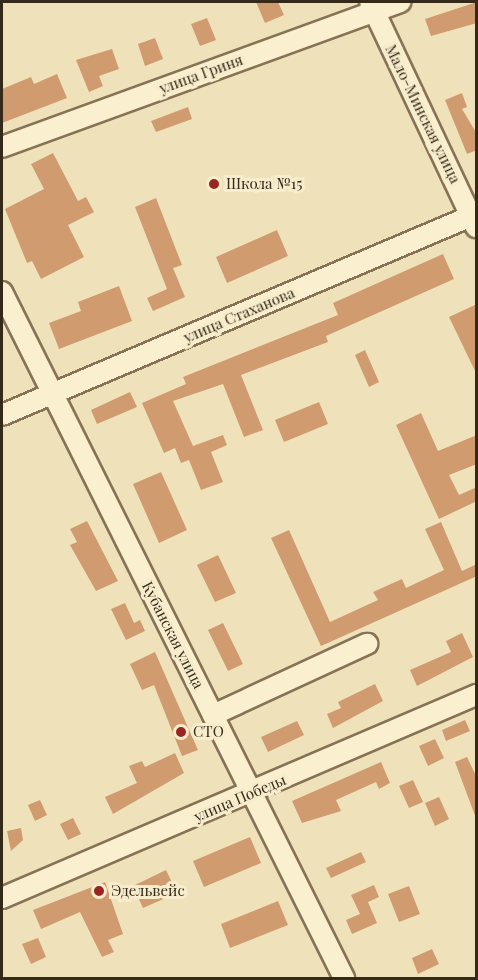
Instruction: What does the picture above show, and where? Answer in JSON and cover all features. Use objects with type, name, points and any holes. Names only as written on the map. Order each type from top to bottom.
[{"type":"street","name":"улица Гриня","points":[[2,147],[372,6],[400,2]]},
{"type":"street","name":"Мало-Минская улица","points":[[372,6],[475,219]]},
{"type":"street","name":"улица Стаханова","points":[[2,414],[475,219]]},
{"type":"street","name":"Кубанская улица","points":[[2,292],[213,715],[250,795],[344,978]]},
{"type":"street","points":[[213,715],[367,644]]},
{"type":"street","name":"улица Победы","points":[[2,898],[250,795],[477,695]]},
{"type":"building","points":[[256,2],[278,2],[284,15],[265,23]]},
{"type":"building","points":[[477,2],[477,23],[431,36],[425,19]]},
{"type":"building","points":[[207,18],[216,40],[200,46],[191,24]]},
{"type":"building","points":[[155,38],[163,59],[145,66],[138,44]]},
{"type":"building","points":[[112,49],[119,69],[99,76],[103,86],[89,92],[76,60]]},
{"type":"building","points":[[57,74],[67,98],[2,123],[2,89],[31,77],[34,84]]},
{"type":"building","points":[[462,93],[467,107],[462,109],[477,134],[477,150],[467,154],[445,100]]},
{"type":"building","points":[[188,107],[192,119],[156,132],[151,121]]},
{"type":"building","points":[[53,153],[78,201],[86,197],[94,212],[68,225],[84,257],[41,279],[32,261],[27,263],[5,209],[44,189],[31,164]]},
{"type":"building","points":[[156,198],[182,265],[173,268],[185,297],[153,311],[147,298],[167,289],[135,207]]},
{"type":"building","points":[[277,230],[288,256],[227,283],[216,257]]},
{"type":"building","points":[[443,254],[454,279],[326,336],[328,342],[241,375],[263,430],[244,437],[223,384],[173,401],[193,446],[223,435],[227,445],[211,452],[223,482],[201,490],[189,460],[181,463],[175,448],[164,453],[142,403],[186,384],[183,377],[338,315],[333,303]]},
{"type":"building","points":[[119,286],[132,321],[59,349],[49,323],[81,311],[78,302]]},
{"type":"building","points":[[477,304],[477,375],[449,317]]},
{"type":"building","points":[[365,350],[379,382],[369,387],[355,355]]},
{"type":"building","points":[[130,392],[137,407],[97,424],[91,410]]},
{"type":"building","points":[[319,402],[328,424],[284,442],[275,420]]},
{"type":"building","points":[[421,413],[438,451],[477,435],[477,464],[449,475],[459,495],[477,487],[477,501],[439,519],[396,425]]},
{"type":"building","points":[[161,472],[187,530],[159,543],[133,484]]},
{"type":"building","points":[[87,521],[118,581],[96,591],[70,545],[77,542],[70,529]]},
{"type":"building","points":[[441,522],[462,571],[477,564],[477,576],[321,646],[271,538],[289,530],[330,622],[378,600],[373,592],[402,579],[406,588],[444,570],[425,529]]},
{"type":"building","points":[[218,555],[236,593],[215,602],[197,565]]},
{"type":"building","points":[[125,603],[134,623],[140,620],[145,631],[126,640],[111,609]]},
{"type":"building","points":[[223,623],[243,664],[228,671],[208,630]]},
{"type":"building","points":[[462,633],[473,657],[417,686],[410,670],[451,652],[446,641]]},
{"type":"building","points":[[155,652],[198,750],[182,756],[154,685],[142,690],[130,664]]},
{"type":"building","points":[[375,684],[383,701],[333,728],[327,714],[341,708],[338,702]]},
{"type":"building","points":[[465,720],[470,731],[446,741],[442,730]]},
{"type":"building","points":[[297,721],[304,735],[268,752],[261,737]]},
{"type":"building","points":[[435,739],[444,758],[428,766],[419,746]]},
{"type":"building","points":[[175,753],[184,773],[113,814],[105,797],[137,783],[129,766],[142,761],[145,767]]},
{"type":"building","points":[[467,757],[477,778],[477,821],[455,762]]},
{"type":"building","points":[[381,762],[390,783],[379,789],[376,782],[336,800],[341,811],[302,823],[292,801]]},
{"type":"building","points":[[413,780],[423,802],[409,808],[399,786]]},
{"type":"building","points":[[439,797],[449,819],[435,826],[425,803]]},
{"type":"building","points":[[40,800],[47,815],[35,821],[28,805]]},
{"type":"building","points":[[73,818],[81,834],[68,840],[60,824]]},
{"type":"building","points":[[21,828],[23,840],[11,851],[7,831]]},
{"type":"building","points":[[250,837],[261,863],[204,887],[193,861]]},
{"type":"building","points":[[361,852],[366,862],[331,878],[326,868]]},
{"type":"building","points":[[166,870],[177,893],[143,908],[133,886]]},
{"type":"building","points":[[105,882],[123,934],[108,940],[114,952],[102,957],[80,912],[41,929],[33,910]]},
{"type":"building","points":[[374,885],[379,897],[368,902],[377,923],[352,934],[346,920],[360,914],[351,895]]},
{"type":"building","points":[[409,886],[420,914],[399,922],[388,894]]},
{"type":"building","points":[[278,901],[288,925],[230,948],[221,924]]},
{"type":"building","points":[[38,938],[46,957],[31,964],[22,944]]},
{"type":"building","points":[[432,949],[439,964],[418,974],[412,958]]},
{"type":"place","name":"Школа №15","points":[[214,184]]},
{"type":"place","name":"СТО","points":[[181,732]]},
{"type":"place","name":"Эдельвейс","points":[[99,891]]}]
